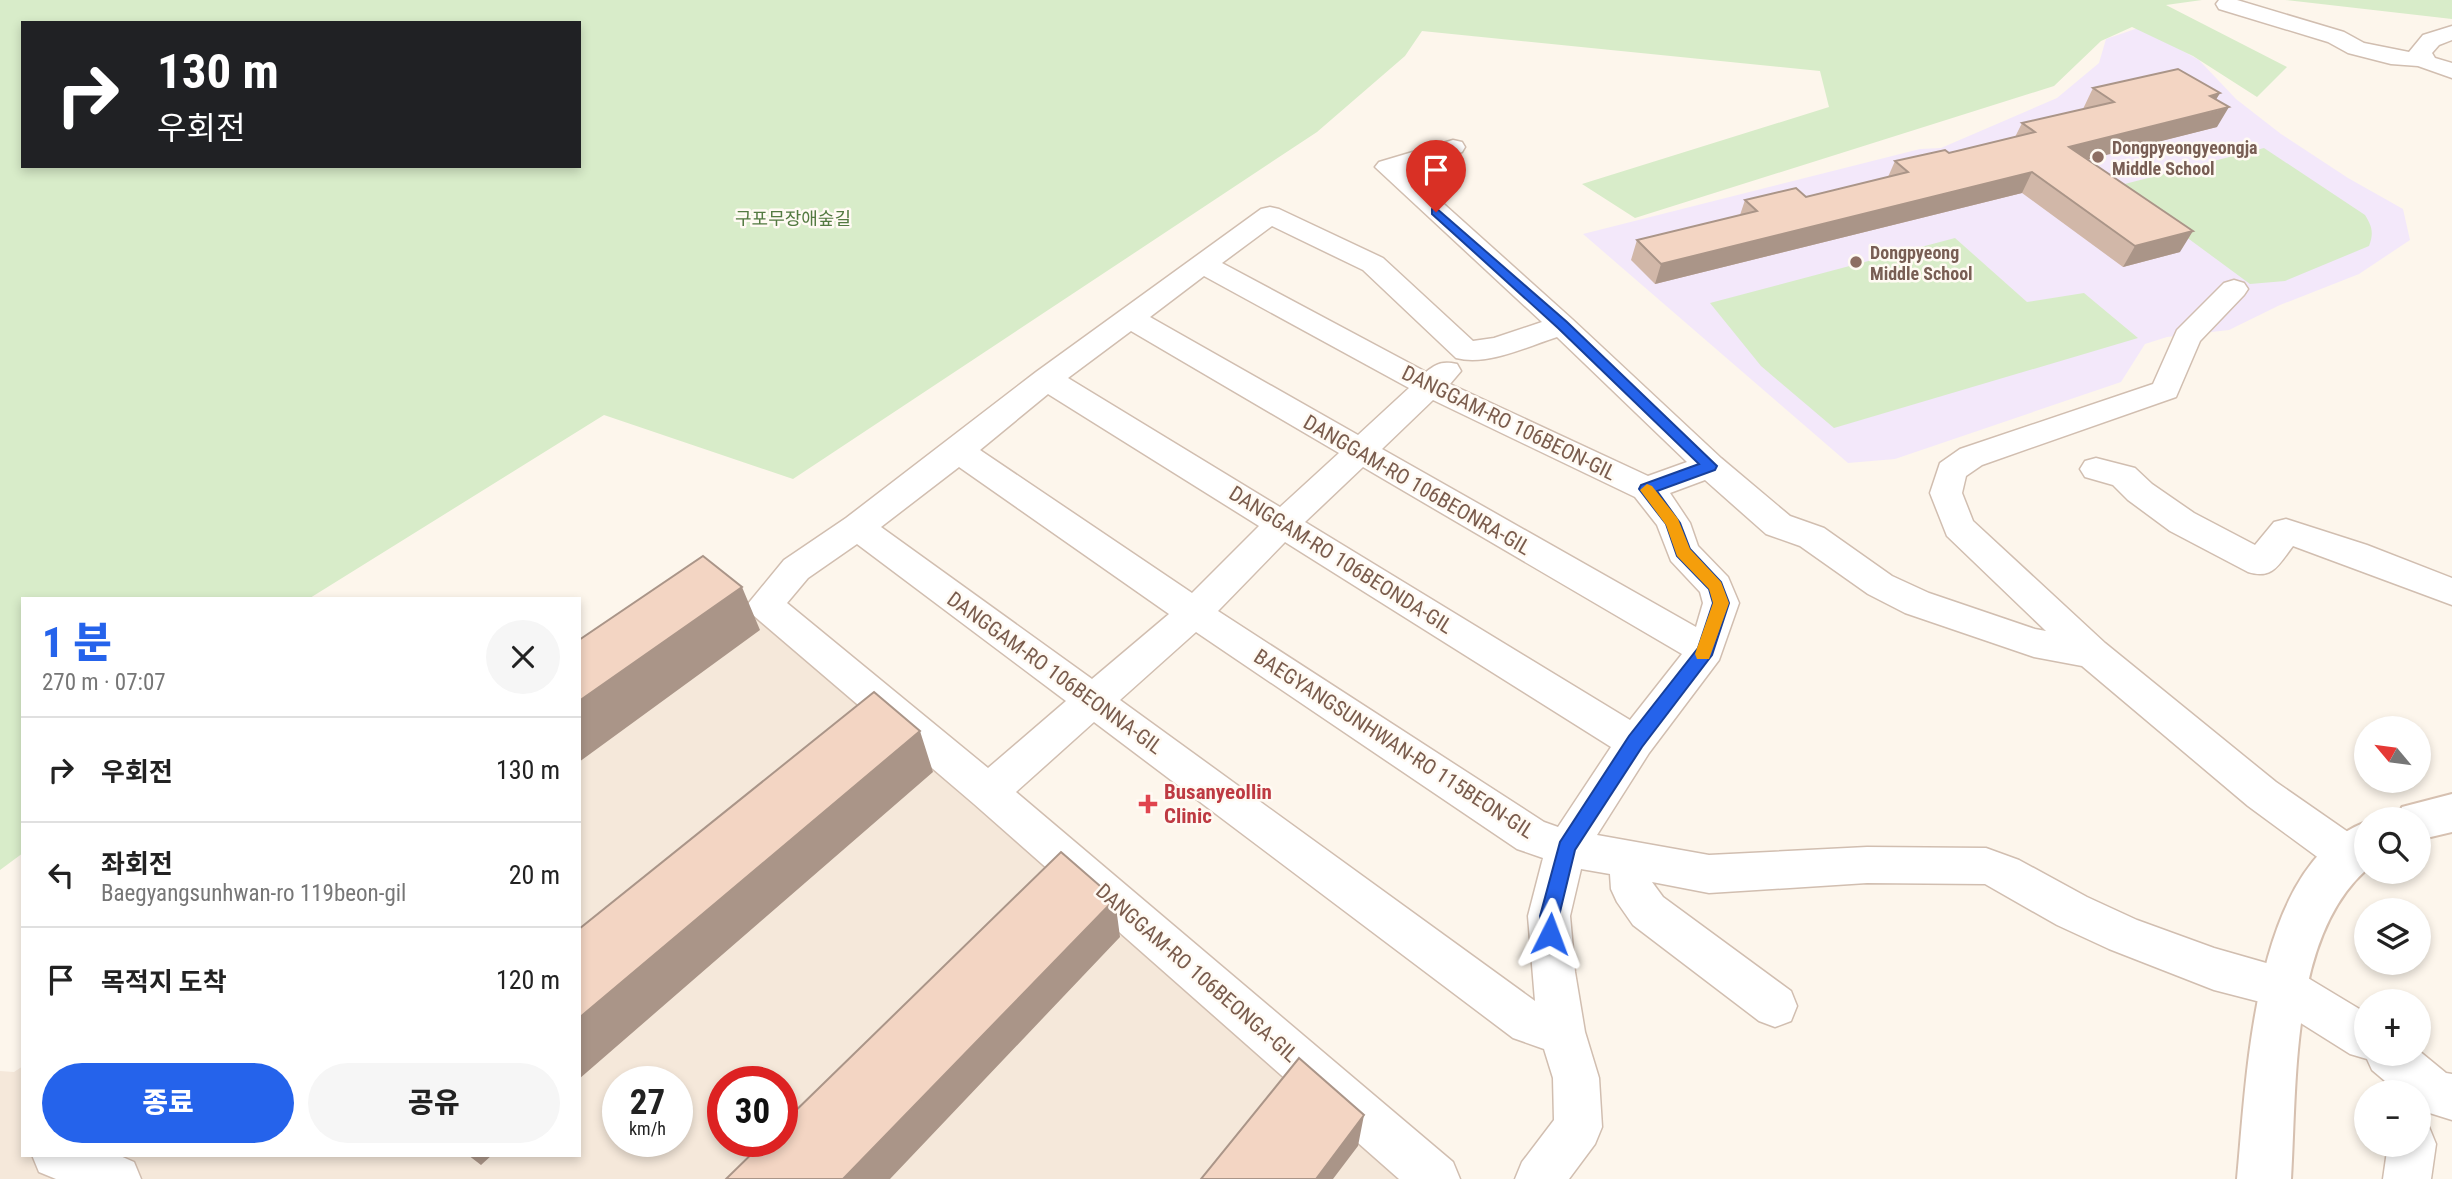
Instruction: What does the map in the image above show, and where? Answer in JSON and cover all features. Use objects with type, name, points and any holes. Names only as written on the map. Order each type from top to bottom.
[{"type":"main road","points":[[2431,818],[2452,813]]},
{"type":"main road","points":[[2264,1179],[2282,987],[2300,926],[2315,895],[2354,850]]},
{"type":"street","points":[[2227,4],[2336,37],[2356,48],[2391,57],[2425,60],[2452,71]]},
{"type":"street","points":[[2425,60],[2420,52],[2431,40],[2452,33]]},
{"type":"street","points":[[1453,147],[1388,167],[1562,325],[1710,466],[1778,525],[1812,537],[1880,585],[1917,603],[2034,643],[2092,653]]},
{"type":"street","points":[[858,527],[1047,379],[1270,215],[1373,264],[1466,351]]},
{"type":"street","name":"DANGGAM-RO 106BEON-GIL","points":[[1204,265],[1430,387],[1647,489],[1673,523],[1683,552],[1716,586],[1721,603],[1706,650],[1635,741],[1567,848],[1549,916],[1553,972],[1562,1032],[1576,1078],[1578,1127],[1539,1179]]},
{"type":"street","points":[[2234,289],[2187,337],[2165,390],[1971,457],[1951,471],[1946,493],[1959,527],[2092,653],[2262,794],[2354,847]]},
{"type":"street","name":"DANGGAM-RO 106BEONRA-GIL","points":[[1130,318],[1706,650]]},
{"type":"street","points":[[988,792],[1194,613],[1283,523],[1466,351],[1498,347],[1562,325]]},
{"type":"street","name":"DANGGAM-RO 106BEONDA-GIL","points":[[1047,379],[1635,741]]},
{"type":"street","name":"BAEGYANGSUNHWAN-RO 115BEON-GIL","points":[[958,451],[1194,613],[1531,836],[1567,848],[1709,874],[1867,865],[1986,866],[2124,935],[2214,970],[2282,987],[2354,1031]]},
{"type":"street","points":[[1647,489],[1710,466]]},
{"type":"street","points":[[2096,469],[2124,476],[2140,492],[2182,522],[2260,563],[2286,531],[2355,554],[2452,593]]},
{"type":"street","name":"DANGGAM-RO 106BEONGA-GIL","points":[[858,527],[796,569],[765,605],[988,792],[1436,1179]]},
{"type":"street","name":"DANGGAM-RO 106BEONNA-GIL","points":[[858,527],[1529,1023],[1562,1032]]},
{"type":"street","points":[[1629,859],[1632,889],[1648,911],[1775,1006]]},
{"type":"street","points":[[2399,1066],[2435,1105]]},
{"type":"street","points":[[61,1157],[117,1179]]},
{"type":"street","points":[[2407,1179],[2410,1157]]},
{"type":"shaded area","points":[[2141,27],[2199,60],[2236,99],[2281,134],[2348,178],[2403,209],[2410,240],[2359,274],[2280,305],[2229,330],[2167,337],[2145,344],[2121,382],[1895,459],[1848,463],[1583,234],[1920,149],[1941,148],[2057,98],[2099,63],[2106,39]]},
{"type":"shaded area","points":[[721,581],[1445,1179],[0,1179],[0,1071],[14,1072],[21,1067],[21,1157],[581,1157],[581,679]]},
{"type":"green space","name":"구포무장애숲길","points":[[0,0],[2202,0],[2166,5],[2287,67],[2257,97],[2193,56],[2132,27],[2101,41],[2054,86],[1635,218],[1582,184],[1829,107],[1820,71],[1422,31],[1405,56],[1317,132],[793,479],[604,415],[312,597],[21,597],[21,854],[0,870]]},
{"type":"green space","points":[[2285,0],[2452,0],[2452,19]]},
{"type":"green space","points":[[2264,148],[2365,215],[2372,230],[2369,246],[2285,281],[2250,284],[2117,186]]},
{"type":"green space","points":[[1955,238],[2027,302],[2084,293],[2138,338],[1834,428],[1761,366],[1710,303]]},
{"type":"building","points":[[2178,69],[2220,93],[2210,96],[2229,107],[2069,147],[2193,231],[2135,246],[2032,172],[1661,264],[1637,240],[1757,211],[1745,200],[1796,188],[1806,197],[1908,172],[1895,161],[1945,150],[1949,153],[2035,132],[2022,123],[2114,102],[2093,88]]},
{"type":"building","points":[[703,556],[742,587],[581,700],[581,639]]},
{"type":"building","points":[[874,692],[920,731],[581,1016],[581,927]]},
{"type":"building","points":[[1061,852],[1115,899],[843,1179],[726,1179],[749,1157],[798,1157],[798,1108]]},
{"type":"building","points":[[1299,1058],[1364,1115],[1316,1179],[1201,1179]]},
{"type":"slow traffic","points":[[1647,490],[1657,499],[1673,523],[1683,552],[1716,586],[1721,603],[1703,654]]},
{"type":"place","name":"Dongpyeongyeongja Middle School","points":[[2098,157]]},
{"type":"place","name":"Dongpyeong Middle School","points":[[1856,262]]},
{"type":"place","name":"Busanyeollin Clinic","points":[[1148,804]]},
{"type":"route","points":[[1436,212],[1562,325],[1710,466],[1647,489],[1673,523],[1683,552],[1716,586],[1721,603],[1706,650],[1635,741],[1567,848],[1549,916],[1550,934]]}]
